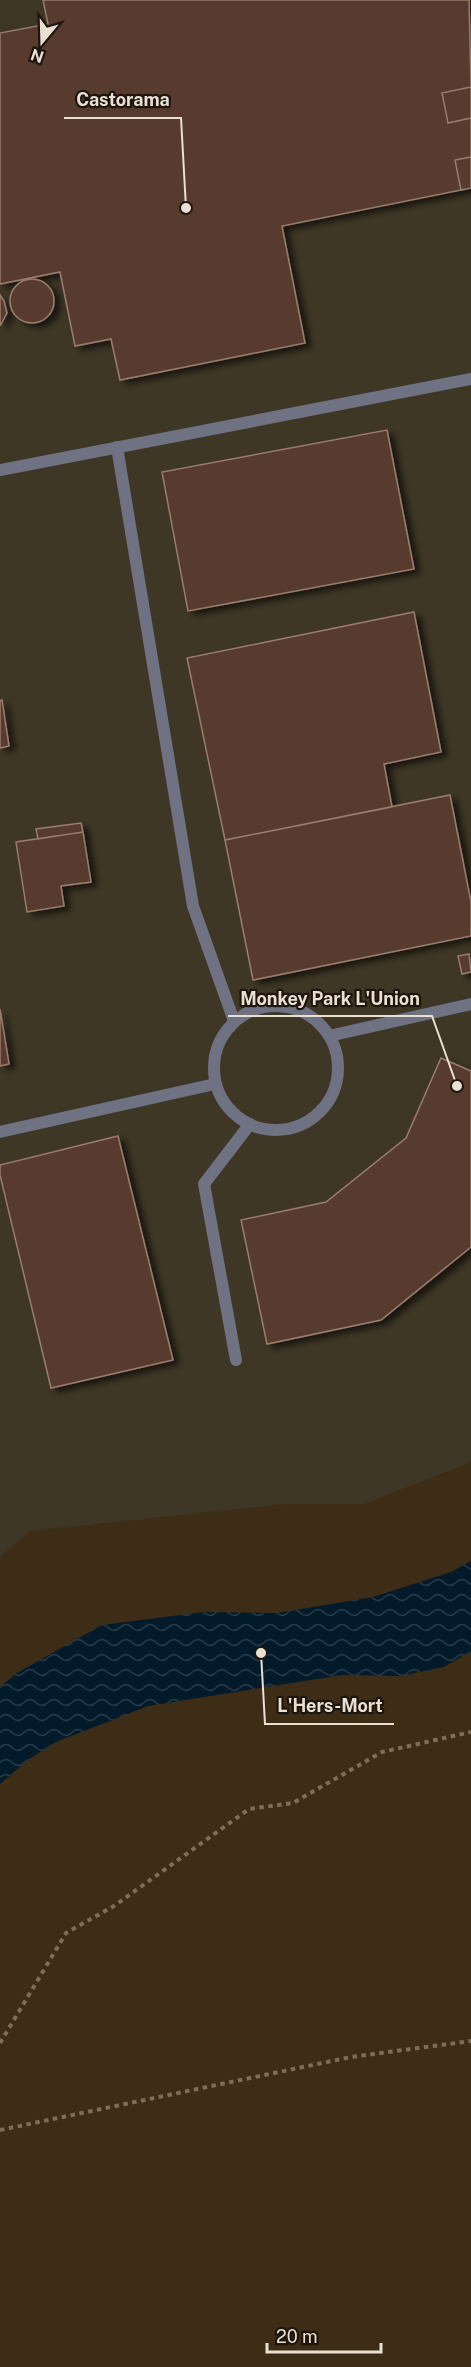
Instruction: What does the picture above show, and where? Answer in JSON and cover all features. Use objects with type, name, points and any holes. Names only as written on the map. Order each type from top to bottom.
[{"type":"street","points":[[0,470],[471,379]]},
{"type":"street","points":[[117,447],[193,906],[234,1021]]},
{"type":"street","points":[[329,1036],[471,1004]]},
{"type":"street","points":[[282,1005],[303,1011],[315,1019],[329,1036],[338,1061],[334,1090],[319,1113],[308,1122],[287,1129],[271,1130],[250,1124],[230,1110],[215,1084],[213,1060],[220,1038],[234,1021],[254,1009],[282,1005]]},
{"type":"street","points":[[0,1132],[215,1084]]},
{"type":"street","points":[[236,1360],[204,1184],[250,1124]]},
{"type":"path","points":[[0,2043],[66,1933],[114,1906],[249,1809],[293,1803],[382,1752],[471,1732]]},
{"type":"path","points":[[0,2130],[351,2057],[471,2041]]},
{"type":"shaded area","points":[[0,0],[471,0],[471,1462],[364,1504],[285,1504],[30,1531],[0,1557]]},
{"type":"water","points":[[471,1561],[471,1651],[444,1667],[400,1676],[342,1675],[148,1706],[56,1742],[29,1759],[0,1784],[0,1687],[17,1673],[102,1625],[204,1612],[278,1613],[373,1597],[451,1572]]},
{"type":"building","points":[[43,0],[469,0],[471,87],[442,93],[448,123],[471,118],[471,157],[455,160],[461,190],[282,226],[305,343],[120,380],[111,339],[75,346],[60,272],[0,284],[0,33],[48,24]]},
{"type":"building","points":[[471,87],[471,118],[448,123],[442,93]]},
{"type":"building","points":[[471,157],[471,188],[461,190],[455,160]]},
{"type":"building","points":[[32,279],[48,285],[54,301],[48,317],[32,323],[16,317],[10,301],[16,285]]},
{"type":"building","points":[[0,295],[7,313],[0,326]]},
{"type":"building","points":[[387,430],[414,569],[188,611],[162,472]]},
{"type":"building","points":[[414,612],[441,752],[384,764],[392,807],[225,840],[187,658]]},
{"type":"building","points":[[2,700],[9,746],[0,748],[0,701]]},
{"type":"building","points":[[450,795],[471,902],[471,936],[253,980],[225,840]]},
{"type":"building","points":[[81,823],[83,832],[38,839],[36,829]]},
{"type":"building","points":[[83,832],[91,882],[61,886],[64,906],[27,912],[16,842]]},
{"type":"building","points":[[469,954],[471,972],[462,974],[458,956]]},
{"type":"building","points":[[0,1009],[9,1064],[0,1066]]},
{"type":"building","points":[[441,1058],[471,1071],[471,1247],[381,1320],[267,1344],[241,1220],[326,1202],[406,1138]]},
{"type":"building","points":[[118,1136],[173,1360],[51,1388],[0,1175],[0,1165]]},
{"type":"place","name":"Castorama","points":[[186,208]]},
{"type":"place","name":"Monkey Park L'Union","points":[[457,1086]]},
{"type":"place","name":"L'Hers-Mort","points":[[261,1653]]}]
